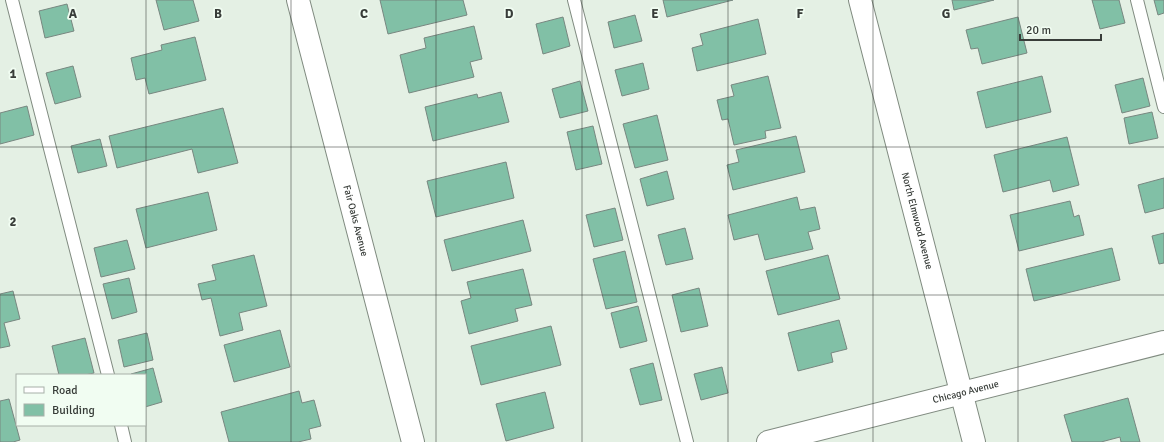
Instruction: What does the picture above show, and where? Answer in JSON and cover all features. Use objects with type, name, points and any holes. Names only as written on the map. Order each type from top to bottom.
[{"type":"street","name":"Fair Oaks Avenue","points":[[298,0],[413,442]]},
{"type":"street","name":"North Elmwood Avenue","points":[[860,0],[974,442]]},
{"type":"street","name":"Chicago Avenue","points":[[768,442],[1164,342]]},
{"type":"lane","points":[[12,0],[108,374]]},
{"type":"lane","points":[[574,0],[687,442]]},
{"type":"lane","points":[[1137,0],[1164,107]]},
{"type":"lane","points":[[121,426],[125,442]]},
{"type":"building","points":[[156,0],[193,0],[199,21],[164,30]]},
{"type":"building","points":[[380,0],[463,0],[467,15],[388,34]]},
{"type":"building","points":[[663,0],[733,0],[667,17]]},
{"type":"building","points":[[952,0],[994,0],[954,10]]},
{"type":"building","points":[[1092,0],[1119,0],[1125,23],[1100,29]]},
{"type":"building","points":[[1154,0],[1164,0],[1164,13],[1158,15]]},
{"type":"building","points":[[67,4],[74,31],[45,38],[39,11]]},
{"type":"building","points":[[635,15],[642,41],[614,48],[608,22]]},
{"type":"building","points":[[563,17],[570,46],[543,54],[536,24]]},
{"type":"building","points":[[1018,17],[1027,53],[982,64],[978,48],[971,49],[966,30]]},
{"type":"building","points":[[758,19],[766,54],[697,71],[692,48],[703,45],[700,34]]},
{"type":"building","points":[[474,26],[482,59],[470,62],[474,77],[409,93],[400,55],[426,48],[424,38]]},
{"type":"building","points":[[195,37],[206,80],[149,94],[145,78],[136,80],[131,58],[162,50],[161,45]]},
{"type":"building","points":[[643,63],[649,89],[622,96],[615,70]]},
{"type":"building","points":[[73,66],[81,97],[55,104],[46,73]]},
{"type":"building","points":[[768,76],[781,128],[765,131],[766,138],[734,145],[728,119],[722,120],[717,100],[734,96],[731,85]]},
{"type":"building","points":[[1042,76],[1051,112],[986,128],[977,92]]},
{"type":"building","points":[[1143,78],[1150,106],[1122,113],[1115,85]]},
{"type":"building","points":[[580,81],[588,111],[560,118],[552,89]]},
{"type":"building","points":[[501,92],[509,122],[433,141],[425,107],[477,94],[478,98]]},
{"type":"building","points":[[27,106],[34,135],[0,144],[0,113]]},
{"type":"building","points":[[223,108],[238,163],[198,173],[192,149],[117,168],[109,136]]},
{"type":"building","points":[[1152,112],[1158,138],[1129,144],[1124,118]]},
{"type":"building","points":[[657,115],[668,160],[635,168],[623,124]]},
{"type":"building","points":[[593,126],[602,164],[576,170],[567,132]]},
{"type":"building","points":[[796,136],[805,172],[733,190],[727,165],[739,162],[736,150]]},
{"type":"building","points":[[1067,137],[1079,185],[1053,192],[1050,180],[1003,192],[994,155]]},
{"type":"building","points":[[100,139],[107,166],[78,173],[71,146]]},
{"type":"building","points":[[506,162],[514,198],[436,217],[427,181]]},
{"type":"building","points":[[667,171],[674,199],[647,206],[640,179]]},
{"type":"building","points":[[1164,178],[1164,208],[1145,213],[1138,185]]},
{"type":"building","points":[[208,192],[217,230],[146,248],[136,209]]},
{"type":"building","points":[[797,197],[800,210],[815,207],[820,229],[808,232],[813,249],[765,260],[758,234],[734,240],[728,215]]},
{"type":"building","points":[[1070,201],[1074,217],[1079,215],[1084,235],[1019,251],[1010,215]]},
{"type":"building","points":[[615,208],[623,240],[594,247],[586,215]]},
{"type":"building","points":[[523,220],[531,251],[452,271],[444,240]]},
{"type":"building","points":[[685,228],[693,259],[666,265],[658,235]]},
{"type":"building","points":[[1164,233],[1164,263],[1159,264],[1152,236]]},
{"type":"building","points":[[127,240],[135,269],[101,277],[94,248]]},
{"type":"building","points":[[1112,248],[1120,280],[1034,301],[1026,269]]},
{"type":"building","points":[[625,251],[637,302],[606,309],[593,259]]},
{"type":"building","points":[[254,255],[267,306],[239,313],[243,330],[220,336],[211,298],[202,300],[198,284],[216,280],[212,265]]},
{"type":"building","points":[[828,255],[840,299],[778,315],[766,271]]},
{"type":"building","points":[[523,269],[532,305],[515,309],[518,321],[469,334],[461,301],[471,298],[467,282]]},
{"type":"building","points":[[129,278],[137,312],[112,319],[103,284]]},
{"type":"building","points":[[699,288],[708,326],[681,332],[672,295]]},
{"type":"building","points":[[13,291],[20,319],[4,323],[10,346],[0,348],[0,294]]},
{"type":"building","points":[[638,306],[647,341],[620,348],[611,313]]},
{"type":"building","points":[[839,320],[847,349],[831,353],[833,362],[798,371],[788,333]]},
{"type":"building","points":[[551,326],[561,365],[481,385],[471,346]]},
{"type":"building","points":[[280,330],[290,367],[234,382],[224,345]]},
{"type":"building","points":[[147,333],[153,360],[124,367],[118,340]]},
{"type":"building","points":[[85,338],[94,373],[59,374],[52,346]]},
{"type":"building","points":[[653,363],[662,400],[640,405],[630,369]]},
{"type":"building","points":[[722,367],[728,393],[701,400],[694,374]]},
{"type":"building","points":[[153,368],[162,402],[146,407],[146,374],[131,374]]},
{"type":"building","points":[[299,391],[302,403],[314,400],[321,426],[309,429],[311,439],[298,442],[229,442],[221,412]]},
{"type":"building","points":[[545,392],[554,428],[506,441],[496,404]]},
{"type":"building","points":[[1128,398],[1140,442],[1121,442],[1120,437],[1101,442],[1072,442],[1064,415]]},
{"type":"building","points":[[9,399],[20,440],[13,442],[0,442],[0,401]]}]
